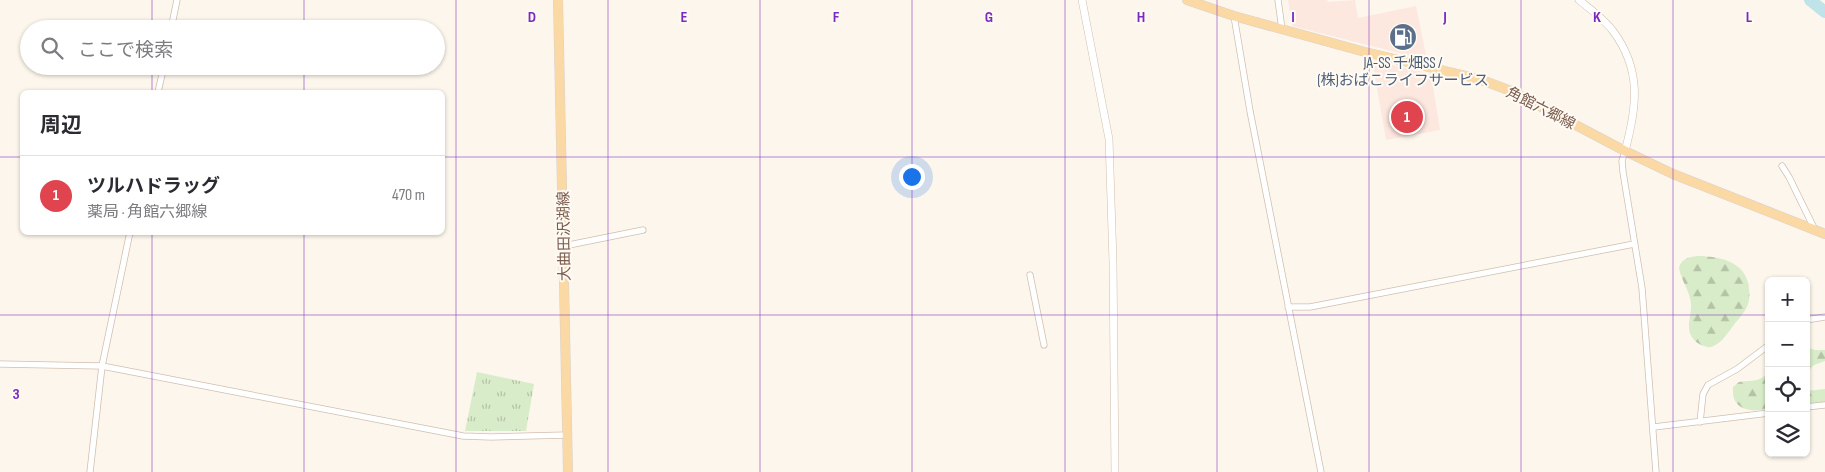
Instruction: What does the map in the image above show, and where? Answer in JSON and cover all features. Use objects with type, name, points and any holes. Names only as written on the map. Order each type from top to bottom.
[{"type":"main road","name":"大曲田沢湖線","points":[[558,0],[568,472]]},
{"type":"main road","name":"角館六郷線","points":[[1187,0],[1234,16],[1365,52],[1479,79],[1511,91],[1624,151],[1673,174],[1825,234]]},
{"type":"street","points":[[173,20],[177,0]]},
{"type":"street","points":[[1082,0],[1109,139],[1113,262],[1114,472]]},
{"type":"street","points":[[1278,0],[1282,29]]},
{"type":"street","points":[[1579,0],[1612,29],[1622,45],[1634,84],[1633,122],[1622,161],[1642,288],[1656,472]]},
{"type":"street","points":[[1234,16],[1250,111],[1321,472]]},
{"type":"street","points":[[158,90],[162,75]]},
{"type":"street","points":[[1782,166],[1816,230]]},
{"type":"street","points":[[564,246],[643,230]]},
{"type":"street","points":[[90,472],[102,366],[129,235]]},
{"type":"street","points":[[1288,307],[1310,307],[1634,244]]},
{"type":"street","points":[[1030,275],[1044,345]]},
{"type":"street","points":[[1810,319],[1825,317]]},
{"type":"street","points":[[1700,422],[1703,394],[1708,384],[1737,369],[1765,348]]},
{"type":"street","points":[[0,364],[102,366],[463,436],[568,435]]},
{"type":"street","points":[[1810,407],[1825,405]]},
{"type":"street","points":[[1654,427],[1765,414]]},
{"type":"shaded area","points":[[1288,0],[1327,0],[1328,2],[1355,0],[1358,18],[1416,6],[1427,60],[1292,26]]},
{"type":"shaded area","points":[[1372,60],[1431,74],[1440,130],[1386,140]]},
{"type":"green space","points":[[1697,256],[1718,258],[1735,265],[1747,278],[1749,288],[1749,300],[1745,311],[1718,344],[1711,347],[1700,344],[1691,336],[1689,331],[1690,299],[1679,268],[1683,261]]},
{"type":"green space","points":[[1810,348],[1825,350],[1825,361],[1814,365],[1810,369]]},
{"type":"green space","points":[[477,372],[534,384],[526,431],[465,431]]},
{"type":"green space","points":[[1764,376],[1765,409],[1749,410],[1735,401],[1733,387],[1739,382],[1753,381]]},
{"type":"green space","points":[[1825,389],[1825,402],[1810,404],[1810,391]]},
{"type":"waterway","points":[[1810,0],[1825,12]]},
{"type":"place","name":"JA-SS 千畑SS / (株)おばこライフサービス","points":[[1403,37]]},
{"type":"place","name":"ツルハドラッグ","points":[[1407,117]]}]
